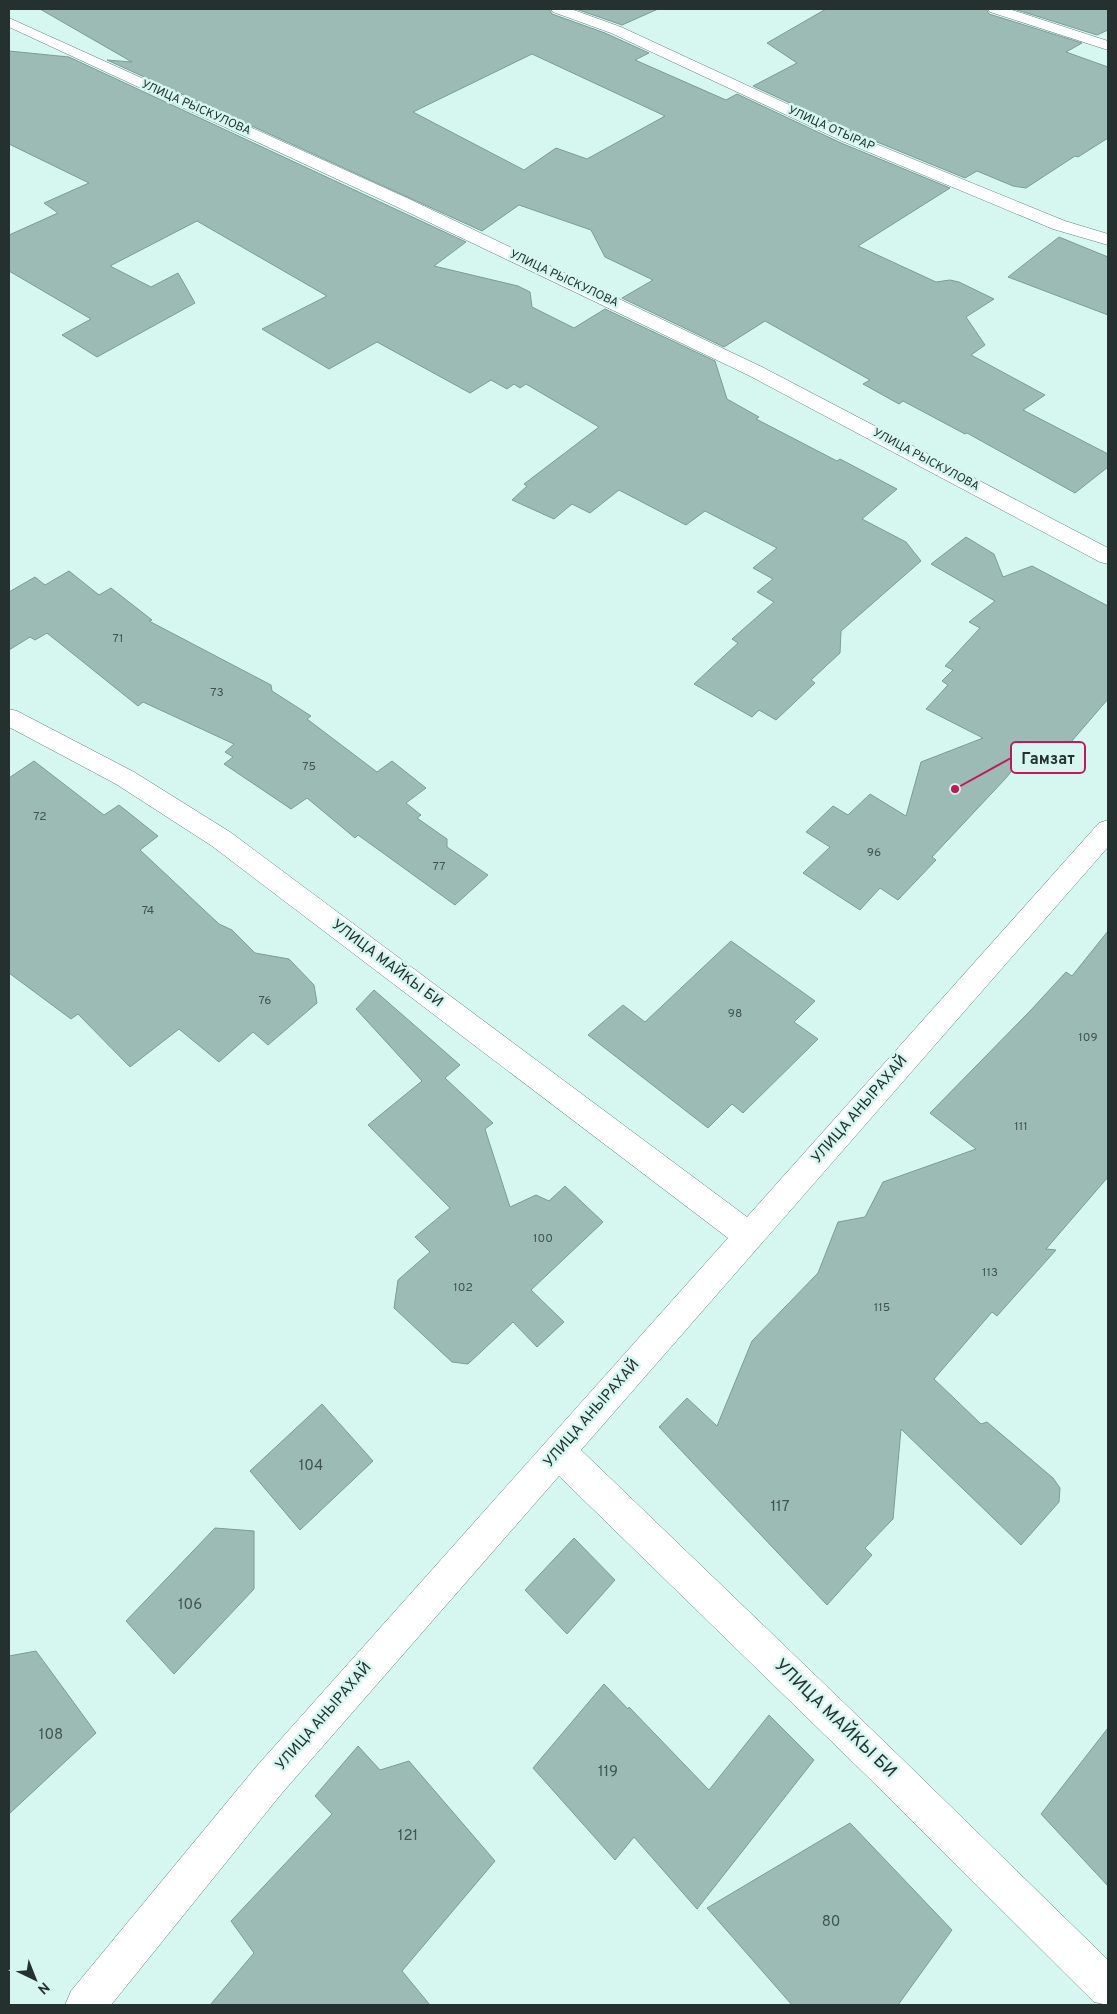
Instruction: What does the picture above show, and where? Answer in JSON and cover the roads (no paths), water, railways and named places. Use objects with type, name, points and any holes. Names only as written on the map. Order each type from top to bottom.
[{"type":"street","name":"УЛИЦА ОТЫРАР","points":[[558,9],[616,30],[848,138],[1059,225],[1108,240]]},
{"type":"street","points":[[995,9],[1108,46]]},
{"type":"street","name":"УЛИЦА РЫСКУЛОВА","points":[[9,22],[417,210],[756,371],[1108,557]]},
{"type":"street","name":"УЛИЦА МАЙКЫ БИ","points":[[9,717],[125,778],[221,840],[749,1236]]},
{"type":"street","name":"УЛИЦА АНЫРАХАЙ","points":[[85,2005],[269,1780],[1108,830]]},
{"type":"street","name":"УЛИЦА МАЙКЫ БИ","points":[[559,1452],[881,1764],[1108,1988]]},
{"type":"place","name":"Гамзат","points":[[955,789]]}]
